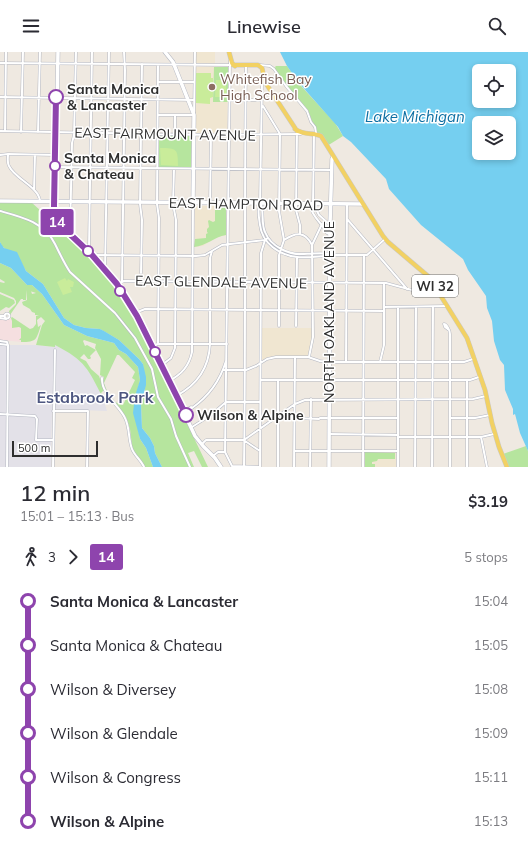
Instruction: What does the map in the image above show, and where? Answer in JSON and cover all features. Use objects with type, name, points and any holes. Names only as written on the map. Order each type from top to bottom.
[{"type":"main road","points":[[57,52],[55,220],[105,269],[127,298],[162,365],[197,439],[221,467]]},
{"type":"main road","points":[[165,52],[170,58],[189,100],[194,115],[193,204]]},
{"type":"main road","points":[[229,52],[233,63],[261,67],[264,78],[299,133]]},
{"type":"main road","name":"EAST FAIRMOUNT AVENUE","points":[[299,133],[315,135]]},
{"type":"main road","name":"WI 32","points":[[315,135],[320,136],[385,239],[426,274],[467,338],[481,376],[495,434],[507,467]]},
{"type":"main road","name":"NORTH OAKLAND AVENUE","points":[[329,467],[330,205],[333,157]]},
{"type":"main road","name":"EAST HAMPTON ROAD","points":[[0,201],[260,205],[363,204]]},
{"type":"street","points":[[5,131],[6,52]]},
{"type":"street","points":[[21,132],[23,52]]},
{"type":"street","points":[[38,132],[40,52]]},
{"type":"street","points":[[70,234],[76,52]]},
{"type":"street","points":[[87,250],[89,248],[92,52]]},
{"type":"street","points":[[105,269],[109,52]]},
{"type":"street","points":[[122,281],[125,133],[124,52]]},
{"type":"street","points":[[158,115],[194,115],[195,52]]},
{"type":"street","points":[[0,63],[158,65],[233,63],[230,100],[228,169],[225,452],[231,464],[235,466],[260,467],[261,253],[265,240]]},
{"type":"street","points":[[141,273],[142,220],[140,203],[140,168],[142,64]]},
{"type":"street","points":[[158,65],[158,344]]},
{"type":"street","points":[[244,467],[244,204],[246,66]]},
{"type":"street","points":[[261,67],[273,67],[286,86],[307,111],[311,122],[315,127],[313,170],[314,216],[330,234]]},
{"type":"street","points":[[264,78],[262,82],[260,229],[265,240],[280,252],[297,256],[328,256],[347,254],[367,255],[385,239]]},
{"type":"street","points":[[158,82],[194,82]]},
{"type":"street","points":[[0,97],[194,100]]},
{"type":"street","points":[[230,100],[262,100]]},
{"type":"street","points":[[262,105],[280,132],[279,204],[284,240],[280,252],[279,326]]},
{"type":"street","points":[[175,115],[175,134]]},
{"type":"street","name":"EAST FAIRMOUNT AVENUE","points":[[0,131],[211,135],[280,135],[299,133]]},
{"type":"street","points":[[299,133],[296,170],[296,205],[300,225],[300,234]]},
{"type":"street","points":[[210,204],[211,135]]},
{"type":"street","points":[[8,154],[10,168],[34,190],[40,201]]},
{"type":"street","points":[[0,155],[56,155]]},
{"type":"street","points":[[34,190],[35,155]]},
{"type":"street","points":[[56,167],[331,170]]},
{"type":"street","points":[[162,365],[171,358],[175,352],[176,220],[174,204],[174,168]]},
{"type":"street","points":[[169,381],[179,375],[187,366],[192,354],[193,204]]},
{"type":"street","points":[[260,205],[264,228],[268,238],[281,249],[297,256]]},
{"type":"street","points":[[313,205],[319,215],[330,224]]},
{"type":"street","points":[[346,362],[347,205]]},
{"type":"street","points":[[0,212],[31,221],[45,231],[54,242],[70,272],[115,312],[130,330],[152,369],[158,397],[171,418],[176,436],[190,467]]},
{"type":"street","points":[[347,219],[408,290]]},
{"type":"street","points":[[309,357],[312,337],[313,310],[312,245],[322,224]]},
{"type":"street","points":[[284,240],[292,235],[300,234],[305,236],[312,245]]},
{"type":"street","points":[[92,255],[205,255],[218,247],[228,244],[265,240],[268,238]]},
{"type":"street","points":[[176,396],[190,388],[201,375],[208,361],[210,344],[210,260],[212,251]]},
{"type":"street","points":[[205,255],[210,260]]},
{"type":"street","points":[[363,467],[364,255]]},
{"type":"street","points":[[296,326],[297,256]]},
{"type":"street","name":"EAST GLENDALE AVENUE","points":[[117,284],[122,281],[384,283],[397,285],[408,290],[437,290]]},
{"type":"street","points":[[397,285],[401,281]]},
{"type":"street","points":[[380,362],[384,345],[384,283]]},
{"type":"street","points":[[384,307],[447,306]]},
{"type":"street","points":[[398,307],[398,467]]},
{"type":"street","points":[[415,467],[416,307]]},
{"type":"street","points":[[432,467],[433,307]]},
{"type":"street","points":[[135,314],[144,309],[384,311]]},
{"type":"street","points":[[0,317],[5,317]]},
{"type":"street","points":[[449,330],[450,467]]},
{"type":"street","points":[[0,341],[8,343]]},
{"type":"street","points":[[0,344],[8,343]]},
{"type":"street","points":[[7,467],[8,343]]},
{"type":"street","points":[[152,346],[158,344],[227,344]]},
{"type":"street","points":[[53,467],[54,350]]},
{"type":"street","points":[[223,370],[251,369],[273,357],[309,357],[320,361],[329,362],[464,362],[475,358]]},
{"type":"street","points":[[294,467],[295,357]]},
{"type":"street","points":[[183,411],[192,408],[212,389],[223,370],[227,358]]},
{"type":"street","points":[[261,380],[472,380],[481,376]]},
{"type":"street","points":[[102,378],[106,393],[125,418],[130,430],[132,448],[144,467]]},
{"type":"street","points":[[278,380],[278,467]]},
{"type":"street","points":[[467,380],[467,467]]},
{"type":"street","points":[[244,440],[295,404],[305,400],[467,399],[486,396]]},
{"type":"street","points":[[310,467],[311,399]]},
{"type":"street","points":[[191,428],[211,415],[226,402],[261,402]]},
{"type":"street","points":[[54,411],[88,411],[87,467]]},
{"type":"street","points":[[0,414],[35,416],[37,419],[36,440],[53,440]]},
{"type":"street","points":[[450,418],[467,418],[490,415]]},
{"type":"street","points":[[295,418],[398,418]]},
{"type":"street","points":[[329,434],[398,436],[415,438],[481,437],[495,434]]},
{"type":"street","points":[[481,437],[487,467]]},
{"type":"street","points":[[202,445],[205,441],[209,440],[244,440],[260,451]]},
{"type":"street","points":[[294,451],[398,451]]},
{"type":"street","points":[[213,456],[218,452],[225,452]]},
{"type":"shaded area","points":[[196,52],[215,52],[215,64],[196,64]]},
{"type":"shaded area","name":"Whitefish Bay High School","points":[[196,67],[228,67],[227,133],[195,133]]},
{"type":"shaded area","points":[[195,206],[226,206],[226,235],[215,238],[203,246],[195,247]]},
{"type":"shaded area","points":[[11,318],[23,325],[23,342],[0,340],[0,319],[8,320]]},
{"type":"shaded area","points":[[262,328],[312,328],[312,341],[308,356],[275,356],[262,360]]},
{"type":"shaded area","points":[[0,345],[36,345],[54,347],[55,345],[69,352],[82,362],[91,373],[103,398],[107,411],[52,409],[51,467],[0,467]]},
{"type":"shaded area","points":[[365,452],[396,452],[396,467],[365,467]]},
{"type":"green space","points":[[275,66],[287,66],[302,87],[335,123],[343,136],[327,146],[317,133],[316,127],[308,110],[290,90],[274,68],[276,67]]},
{"type":"green space","points":[[214,67],[228,67],[228,102],[213,102]]},
{"type":"green space","points":[[196,73],[211,73],[211,78],[213,78],[213,97],[210,98],[210,104],[196,103]]},
{"type":"green space","points":[[216,80],[226,80],[226,97],[215,97]]},
{"type":"green space","points":[[159,135],[192,136],[191,167],[159,167]]},
{"type":"green space","points":[[160,148],[170,148],[177,153],[178,166],[161,165]]},
{"type":"green space","name":"Estabrook Park","points":[[0,202],[31,202],[81,247],[120,293],[141,328],[208,467],[202,467],[194,451],[188,453],[194,467],[162,467],[150,438],[142,428],[141,404],[145,392],[143,364],[119,340],[100,329],[74,325],[64,318],[43,284],[26,271],[21,262],[2,246],[0,242]]},
{"type":"green space","points":[[217,206],[226,206],[226,235],[194,247],[195,239],[206,238],[206,234],[208,233],[207,229],[209,227],[208,221],[215,221],[215,210],[217,210]]},
{"type":"green space","points":[[0,263],[11,268],[27,285],[32,285],[42,294],[64,325],[87,336],[114,343],[119,350],[126,354],[138,367],[140,380],[134,405],[140,439],[146,448],[153,467],[145,467],[134,451],[126,417],[116,404],[117,401],[117,403],[123,405],[135,380],[132,378],[135,372],[119,355],[117,355],[104,383],[110,394],[108,394],[103,383],[104,377],[100,375],[101,359],[95,348],[96,344],[84,340],[85,346],[87,345],[96,350],[90,356],[90,359],[88,359],[84,354],[80,358],[86,361],[91,369],[99,376],[104,390],[101,393],[103,398],[94,380],[80,361],[55,345],[55,347],[36,345],[42,325],[45,321],[41,317],[37,320],[38,327],[41,325],[37,337],[33,341],[21,342],[21,340],[19,340],[21,338],[21,328],[12,328],[11,318],[12,317],[30,329],[36,324],[36,316],[39,315],[35,315],[35,313],[23,305],[22,302],[27,300],[27,290],[26,300],[21,299],[10,315],[9,311],[16,304],[16,301],[14,298],[0,292],[0,282],[5,282],[0,279]]},
{"type":"green space","points":[[65,278],[67,281],[68,279],[74,282],[73,287],[70,287],[72,292],[63,295],[57,282]]},
{"type":"green space","points":[[0,294],[14,300],[15,303],[9,308],[6,307],[0,311]]},
{"type":"green space","points":[[526,446],[528,451],[528,467],[509,467],[503,454]]},
{"type":"green space","points":[[365,452],[395,453],[395,459],[378,459],[377,461],[372,462],[372,464],[375,464],[375,467],[365,467]]},
{"type":"water","name":"Lake Michigan","points":[[280,52],[528,52],[528,451],[520,433],[515,414],[513,415],[513,409],[505,390],[504,365],[500,360],[494,341],[492,321],[487,308],[486,296],[468,270],[463,259],[421,225],[389,189],[386,179],[351,142],[343,136],[338,127],[299,83],[287,66]]},
{"type":"water","points":[[0,242],[4,248],[17,252],[26,271],[43,284],[64,318],[74,325],[104,331],[119,340],[143,364],[146,385],[141,404],[142,428],[150,438],[162,467],[153,467],[146,448],[140,439],[133,413],[135,396],[140,380],[138,367],[126,354],[119,350],[114,343],[87,336],[64,325],[42,294],[32,285],[27,285],[11,268],[0,263]]},
{"type":"bus line","name":"14","points":[[56,97],[55,220],[92,255],[117,284],[117,287],[137,316],[186,415]]},
{"type":"place","name":"Whitefish Bay High School","points":[[212,87]]},
{"type":"place","name":"Santa Monica & Lancaster","points":[[56,97]]},
{"type":"place","name":"Santa Monica & Chateau","points":[[55,166]]},
{"type":"place","name":"Wilson & Alpine","points":[[186,415]]},
{"type":"district","name":"Estabrook Park","points":[[95,397]]}]
